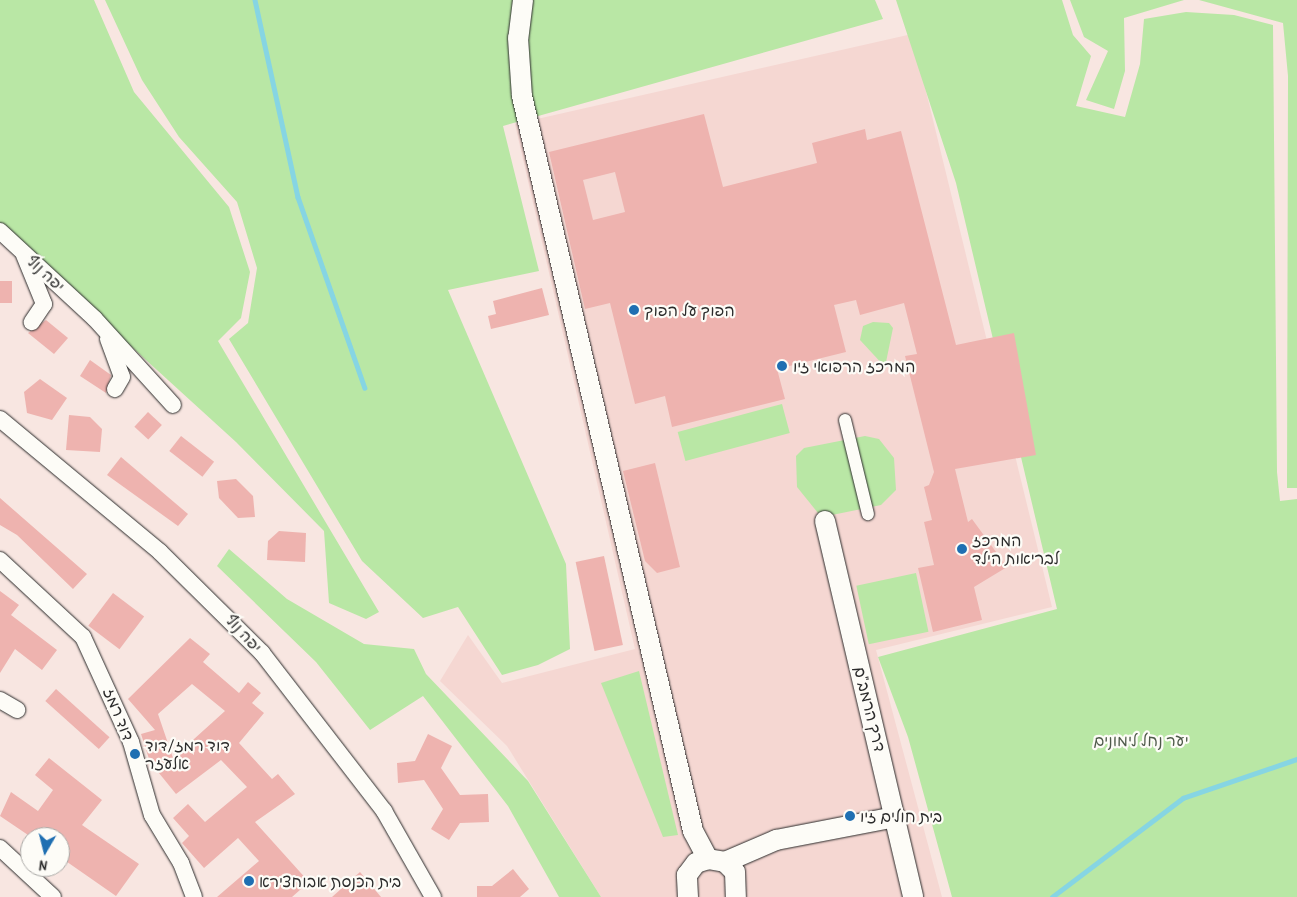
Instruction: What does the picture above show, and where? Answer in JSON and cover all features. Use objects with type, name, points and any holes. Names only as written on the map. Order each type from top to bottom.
[{"type":"street","points":[[523,0],[518,80],[693,831],[708,863],[737,888],[758,850]]},
{"type":"street","name":"יפה נוף","points":[[0,231],[104,330],[173,405]]},
{"type":"street","points":[[22,250],[44,304],[32,322]]},
{"type":"street","points":[[104,330],[122,378],[115,390]]},
{"type":"street","name":"יפה נוף","points":[[0,419],[160,552],[262,653],[384,811],[433,897]]},
{"type":"street","points":[[845,420],[868,514]]},
{"type":"street","name":"דרך הרמב\"ם","points":[[825,521],[898,825],[913,897]]},
{"type":"street","name":"דוד רמז","points":[[0,560],[83,637],[130,742],[152,816],[181,863],[194,897]]},
{"type":"street","points":[[0,700],[16,710]]},
{"type":"street","points":[[688,897],[685,884],[708,863],[758,850],[776,840],[898,825]]},
{"type":"street","points":[[0,848],[53,897]]},
{"type":"shaded area","name":"המרכז הרפואי זיו","points":[[912,34],[1052,607],[876,650],[942,897],[601,897],[507,746],[440,681],[468,635],[502,683],[635,649],[515,124]]},
{"type":"green space","points":[[0,0],[94,0],[134,92],[229,207],[250,272],[241,318],[218,341],[379,612],[366,619],[329,603],[324,531],[236,442],[0,227]]},
{"type":"green space","points":[[105,0],[875,0],[883,19],[503,126],[539,271],[448,290],[566,564],[570,649],[538,665],[502,675],[458,607],[423,618],[362,561],[229,339],[248,323],[257,268],[237,202],[179,137],[142,80]]},
{"type":"green space","name":"יער נחל לימונים","points":[[896,0],[1062,0],[1073,35],[1091,56],[1076,106],[1125,117],[1140,64],[1144,19],[1186,12],[1234,15],[1273,25],[1277,472],[1280,501],[1297,499],[1297,897],[952,897],[908,737],[878,657],[1057,609],[956,183]]},
{"type":"green space","points":[[1070,0],[1184,0],[1124,18],[1125,71],[1114,109],[1086,100],[1108,51],[1084,37]]},
{"type":"green space","points":[[1199,0],[1297,0],[1297,488],[1287,488],[1288,76],[1283,23]]},
{"type":"green space","points":[[873,322],[889,323],[893,328],[885,367],[860,340],[863,326]]},
{"type":"green space","points":[[782,404],[790,433],[685,461],[678,432]]},
{"type":"green space","points":[[865,436],[879,439],[894,458],[896,490],[881,505],[832,515],[818,513],[797,487],[796,456],[804,448]]},
{"type":"green space","points":[[229,549],[287,599],[364,644],[414,649],[426,674],[528,781],[601,897],[559,897],[508,806],[423,696],[370,730],[316,662],[217,566]]},
{"type":"green space","points":[[916,573],[928,632],[869,644],[856,586]]},
{"type":"green space","points":[[639,671],[678,835],[663,837],[601,683]]},
{"type":"building","points":[[704,114],[723,187],[817,163],[812,143],[865,129],[867,140],[901,131],[956,345],[1014,333],[1036,455],[955,469],[968,522],[972,519],[1007,567],[974,587],[982,620],[933,632],[918,568],[934,565],[924,522],[932,520],[924,487],[929,485],[934,472],[905,356],[917,354],[904,303],[860,315],[856,300],[834,305],[846,352],[777,369],[785,399],[672,427],[665,396],[635,404],[610,303],[585,309],[549,152]],"holes":[[[615,172],[625,212],[593,220],[583,180]]]},
{"type":"building","points":[[0,281],[12,281],[12,303],[0,303]]},
{"type":"building","points":[[542,288],[549,315],[491,329],[488,316],[496,314],[493,301]]},
{"type":"building","points":[[46,320],[68,338],[54,354],[28,333]]},
{"type":"building","points":[[90,360],[111,375],[106,393],[80,376]]},
{"type":"building","points":[[40,379],[67,398],[52,420],[27,413],[24,392]]},
{"type":"building","points":[[148,412],[162,425],[148,440],[134,427]]},
{"type":"building","points":[[69,415],[90,417],[102,429],[100,452],[66,450]]},
{"type":"building","points":[[181,436],[214,462],[202,477],[169,451]]},
{"type":"building","points":[[121,457],[188,514],[178,526],[107,475]]},
{"type":"building","points":[[655,463],[680,567],[657,573],[645,561],[623,471]]},
{"type":"building","points":[[236,479],[253,496],[255,517],[238,518],[219,498],[217,481]]},
{"type":"building","points":[[0,498],[87,574],[73,589],[17,535],[0,525]]},
{"type":"building","points":[[279,531],[306,533],[305,562],[267,560],[268,541]]},
{"type":"building","points":[[604,556],[623,645],[595,651],[576,562]]},
{"type":"building","points":[[0,591],[19,605],[11,615],[57,650],[42,670],[15,649],[0,673]]},
{"type":"building","points":[[113,593],[144,616],[119,649],[88,626]]},
{"type":"building","points":[[190,638],[210,654],[203,662],[239,693],[248,682],[261,693],[252,703],[264,713],[239,743],[272,779],[278,774],[295,794],[255,822],[309,882],[292,897],[217,897],[259,861],[238,838],[204,868],[182,843],[189,836],[173,818],[188,804],[205,822],[247,787],[221,760],[176,794],[150,762],[141,734],[155,730],[128,699]],"holes":[[[192,684],[225,711],[173,758],[158,714]]]},
{"type":"building","points":[[56,689],[110,737],[99,749],[45,701]]},
{"type":"building","points":[[428,734],[452,746],[441,768],[460,795],[488,794],[489,822],[460,823],[449,840],[431,829],[443,809],[424,780],[398,783],[397,763],[415,761]]},
{"type":"building","points":[[49,758],[102,800],[82,825],[139,864],[116,896],[70,864],[70,827],[20,827],[20,830],[0,816],[11,792],[38,811],[53,790],[35,775]]},
{"type":"building","points":[[513,869],[529,889],[520,897],[477,897],[477,886],[492,886]]},
{"type":"building","points":[[360,872],[381,897],[332,897]]},
{"type":"waterway","points":[[255,0],[298,197],[365,388]]},
{"type":"waterway","points":[[1052,897],[1183,798],[1297,759]]},
{"type":"place","name":"הפוך על הפוך","points":[[634,310]]},
{"type":"place","name":"המרכז הרפואי זיו","points":[[782,366]]},
{"type":"place","name":"המרכז לבריאות הילד","points":[[962,549]]},
{"type":"place","name":"דוד רמז/דוד אלעזר","points":[[135,754]]},
{"type":"place","name":"בית חולים זיו","points":[[850,816]]},
{"type":"place","name":"בית הכנסת אבוחצירא","points":[[249,881]]}]
